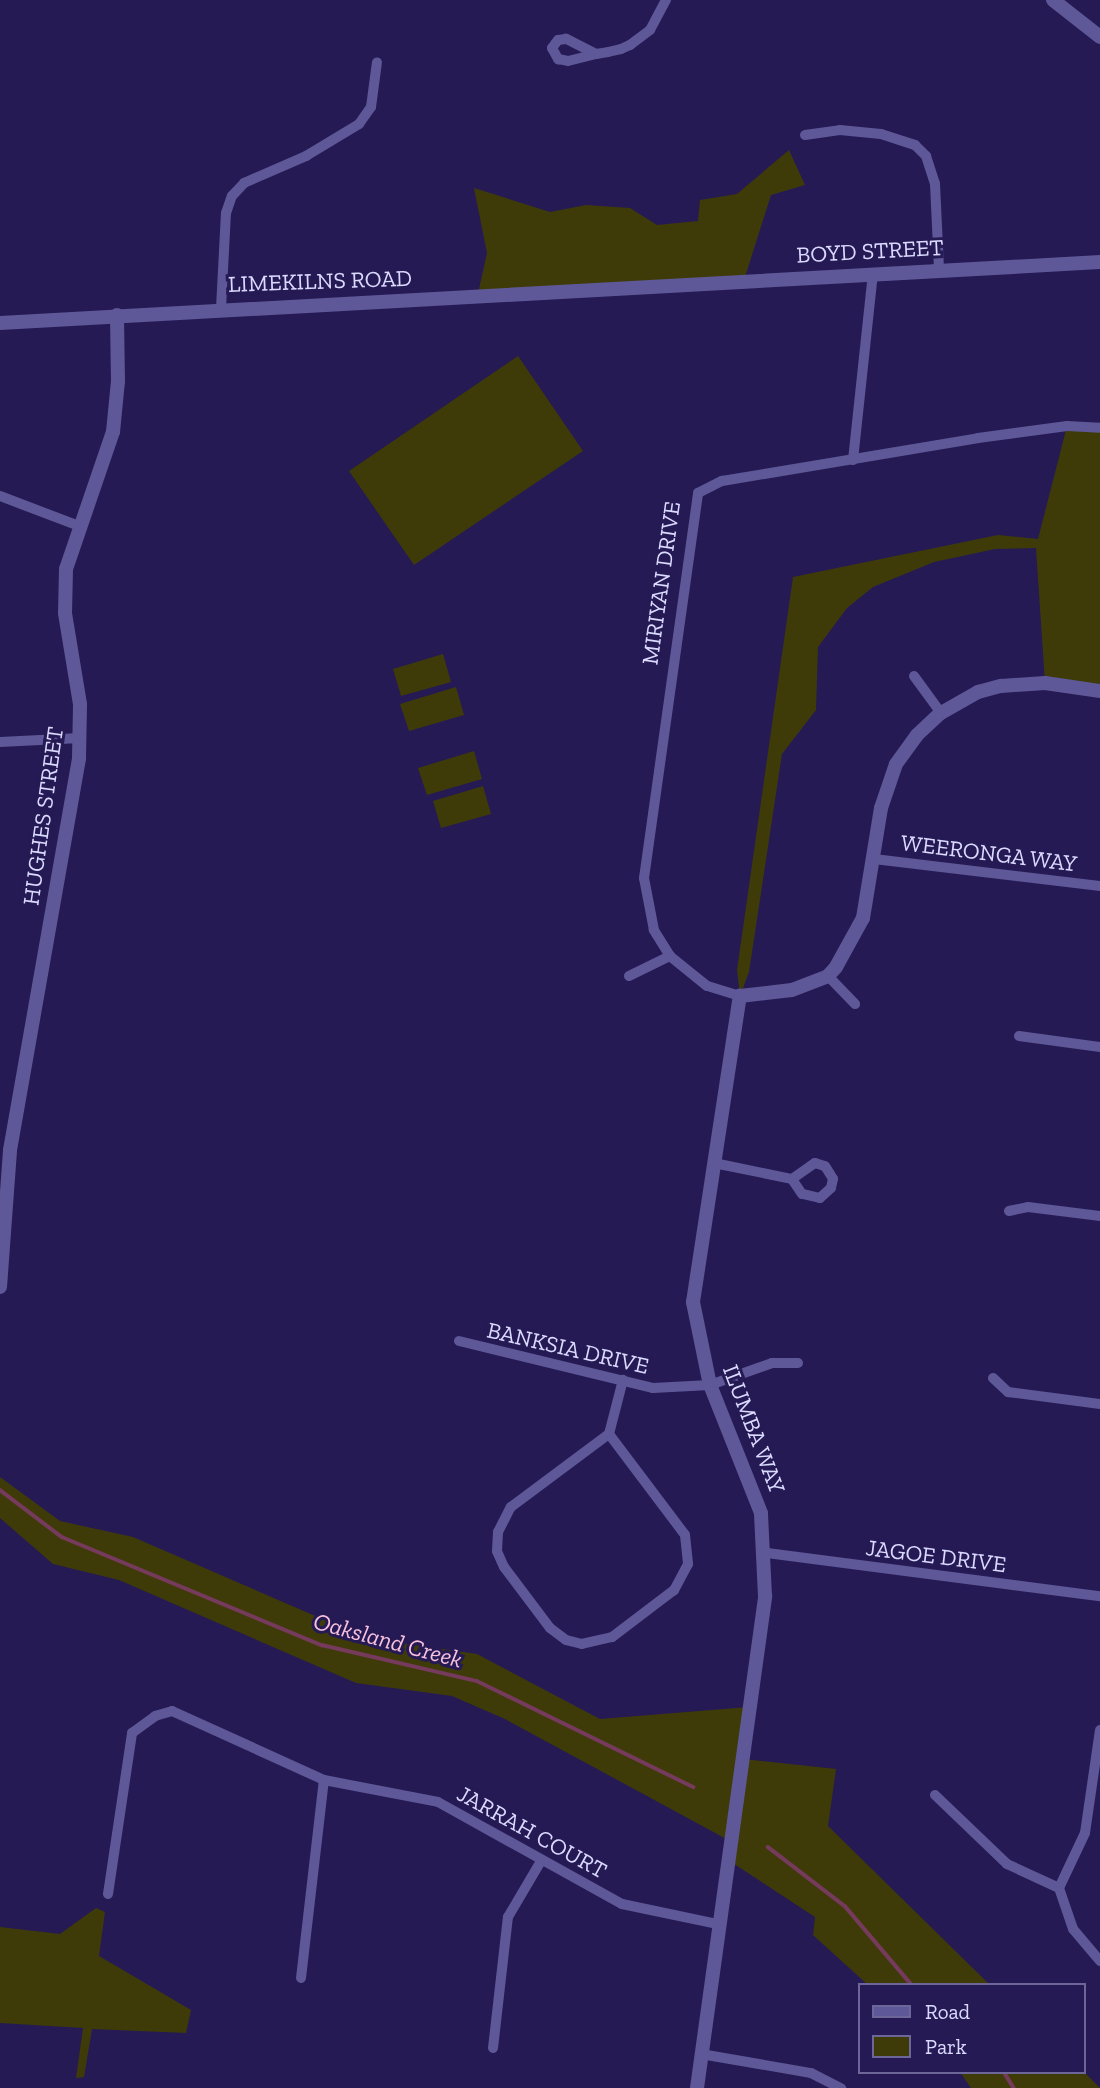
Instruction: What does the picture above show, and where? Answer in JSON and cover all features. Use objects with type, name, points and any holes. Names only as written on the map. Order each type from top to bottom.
[{"type":"street","points":[[596,54],[640,39],[657,20],[666,0]]},
{"type":"street","points":[[1053,0],[1100,37]]},
{"type":"street","points":[[221,308],[226,214],[232,196],[244,184],[306,156],[359,124],[371,107],[377,62]]},
{"type":"street","points":[[805,135],[840,130],[881,134],[915,145],[926,156],[935,184],[939,270]]},
{"type":"street","name":"BOYD STREET","points":[[642,287],[1100,262]]},
{"type":"street","points":[[853,460],[873,274]]},
{"type":"street","name":"LIMEKILNS ROAD","points":[[0,323],[221,308],[642,287]]},
{"type":"street","name":"HUGHES STREET","points":[[0,1287],[10,1150],[80,738],[64,592],[79,526],[113,432],[118,381],[117,315]]},
{"type":"street","name":"MIRIYAN DRIVE","points":[[828,975],[784,992],[740,996],[707,986],[670,956],[654,930],[644,878],[698,492],[722,481],[853,460],[1067,426],[1100,428]]},
{"type":"street","points":[[0,496],[79,526]]},
{"type":"street","points":[[914,676],[941,713]]},
{"type":"street","points":[[855,1004],[828,975],[859,929],[874,859],[881,808],[896,764],[917,735],[941,713],[978,692],[1001,686],[1045,683],[1100,691]]},
{"type":"street","points":[[0,741],[80,738]]},
{"type":"street","name":"WEERONGA WAY","points":[[874,859],[1100,886]]},
{"type":"street","points":[[629,976],[670,956]]},
{"type":"street","name":"ILUMBA WAY","points":[[697,2088],[765,1596],[766,1553],[755,1489],[710,1385],[694,1302],[740,996]]},
{"type":"street","points":[[1019,1036],[1100,1047]]},
{"type":"street","points":[[714,1163],[792,1179]]},
{"type":"street","points":[[1009,1211],[1028,1206],[1100,1216]]},
{"type":"street","name":"BANKSIA DRIVE","points":[[459,1341],[653,1388],[710,1385],[772,1363],[798,1363]]},
{"type":"street","points":[[993,1378],[1008,1392],[1100,1404]]},
{"type":"street","points":[[609,1434],[685,1535],[688,1564],[674,1590],[633,1621],[598,1643],[582,1644],[566,1640],[550,1628],[504,1567],[497,1550],[498,1532],[511,1507],[609,1434],[622,1380]]},
{"type":"street","name":"JAGOE DRIVE","points":[[766,1553],[1100,1596]]},
{"type":"street","name":"JARRAH COURT","points":[[107,1894],[132,1733],[155,1716],[172,1711],[324,1780],[438,1802],[622,1904],[718,1924]]},
{"type":"street","points":[[1100,1730],[1096,1791],[1085,1833],[1059,1888],[1073,1929],[1100,1961]]},
{"type":"street","points":[[301,1979],[324,1780]]},
{"type":"street","points":[[935,1795],[1007,1864],[1059,1888]]},
{"type":"street","points":[[493,2048],[508,1917],[541,1861]]},
{"type":"street","points":[[701,2054],[811,2073],[841,2088]]},
{"type":"green space","points":[[789,150],[805,185],[771,195],[745,277],[477,298],[487,253],[474,188],[550,212],[586,205],[630,208],[657,225],[698,221],[700,200],[737,194]]},
{"type":"green space","points":[[518,356],[583,451],[414,565],[349,471]]},
{"type":"green space","points":[[1067,426],[1100,428],[1100,691],[1045,683],[1036,548],[995,549],[934,562],[873,587],[847,608],[818,647],[816,710],[782,754],[749,972],[740,996],[737,970],[793,577],[998,535],[1038,539]]},
{"type":"green space","points":[[443,654],[451,682],[401,696],[393,669]]},
{"type":"green space","points":[[456,687],[464,715],[409,731],[400,704]]},
{"type":"green space","points":[[474,751],[482,779],[427,795],[418,768]]},
{"type":"green space","points":[[483,786],[491,814],[441,828],[433,801]]},
{"type":"green space","points":[[0,1477],[60,1521],[133,1537],[366,1638],[477,1654],[600,1719],[749,1707],[743,1759],[836,1769],[828,1826],[988,1983],[866,1983],[813,1935],[815,1917],[728,1860],[730,1841],[505,1719],[452,1696],[356,1683],[119,1580],[53,1564],[0,1518]]},
{"type":"green space","points":[[96,1908],[105,1912],[99,1956],[191,2010],[186,2033],[92,2029],[84,2077],[76,2078],[83,2028],[0,2023],[0,1927],[60,1934]]},
{"type":"green space","points":[[961,2074],[1086,2074],[1100,2088],[971,2088]]},
{"type":"waterway","name":"Oaksland Creek","points":[[0,1490],[62,1537],[322,1645],[477,1681],[693,1787]]},
{"type":"waterway","name":"Oaksland Creek","points":[[768,1847],[845,1906],[910,1983]]},
{"type":"waterway","name":"Oaksland Creek","points":[[1005,2074],[1014,2088]]}]
